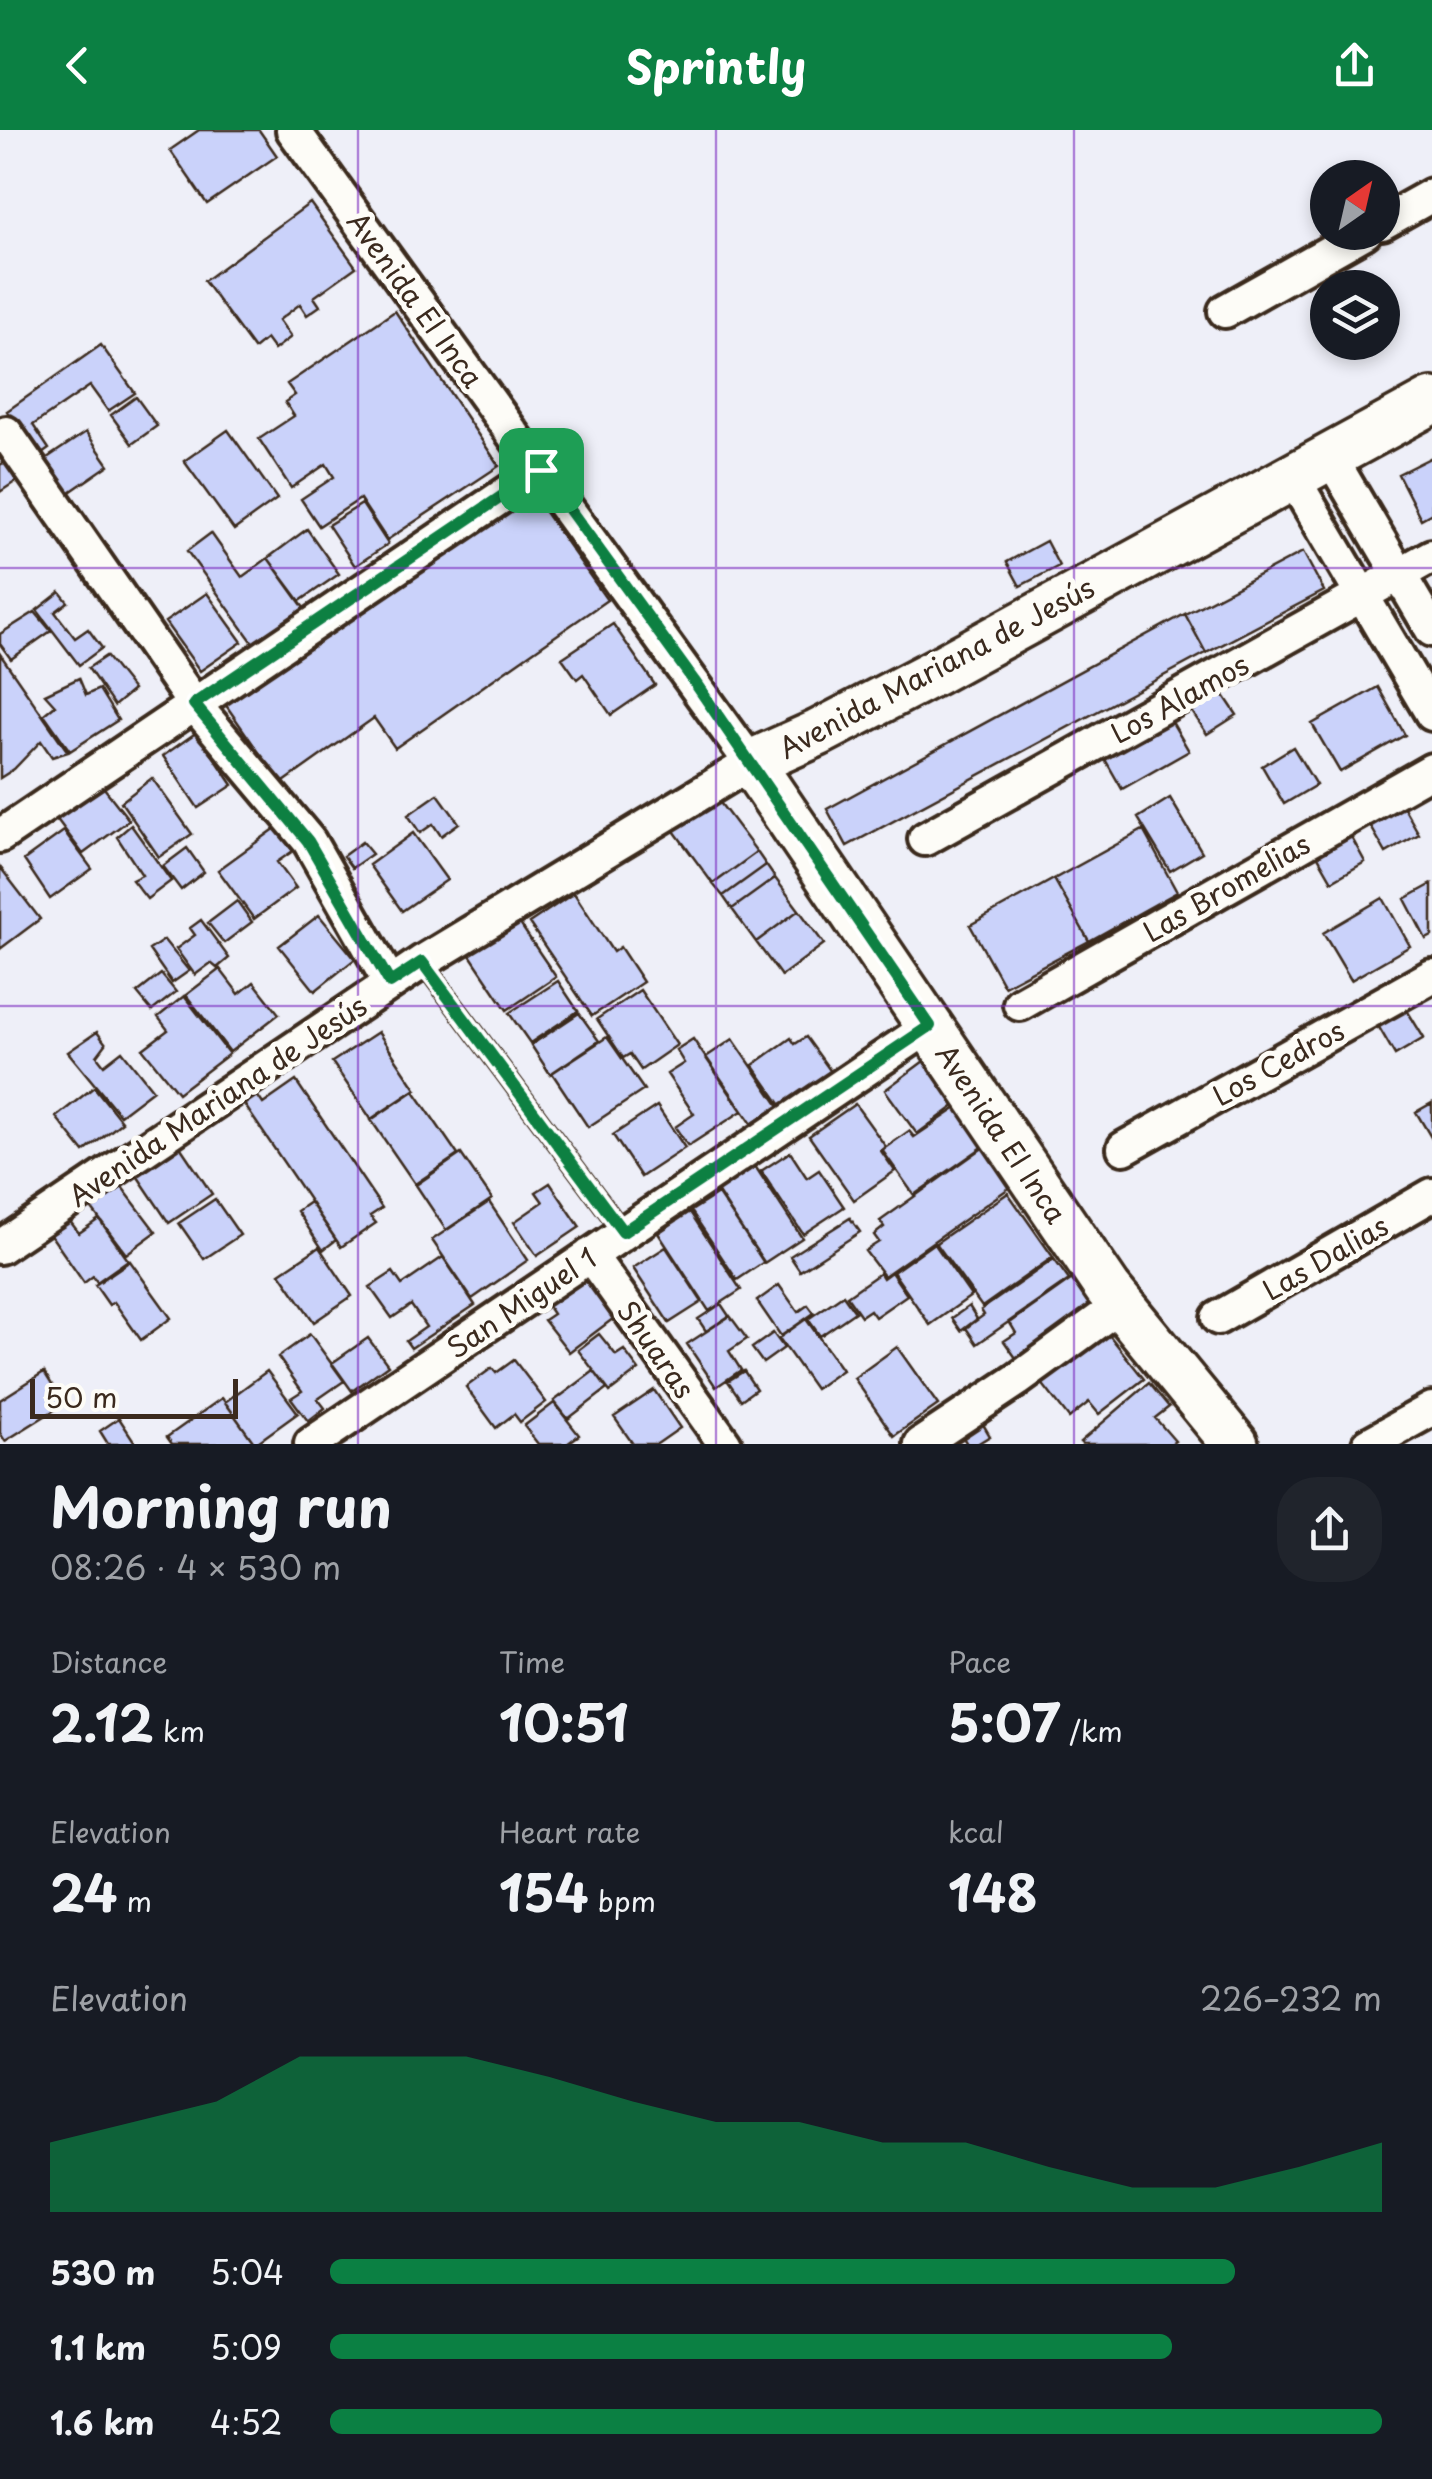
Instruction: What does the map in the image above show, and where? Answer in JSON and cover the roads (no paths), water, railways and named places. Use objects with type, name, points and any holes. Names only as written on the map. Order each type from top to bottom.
[{"type":"street","name":"Avenida El Inca","points":[[294,130],[751,763],[1120,1304],[1235,1444]]},
{"type":"street","points":[[1400,212],[1432,195]]},
{"type":"street","points":[[1225,311],[1333,250]]},
{"type":"street","name":"Avenida Mariana de Jesús","points":[[0,1247],[422,962],[751,763],[934,672],[1432,401]]},
{"type":"street","points":[[2,432],[194,704],[308,841],[390,983]]},
{"type":"street","points":[[1312,468],[1400,573],[1432,630]]},
{"type":"street","points":[[1312,468],[1364,594],[1432,714]]},
{"type":"street","points":[[0,836],[541,470]]},
{"type":"street","name":"Los Alamos","points":[[925,839],[1432,556]]},
{"type":"street","name":"Las Bromelias","points":[[1020,1004],[1432,770]]},
{"type":"street","name":"Los Cedros","points":[[1124,1148],[1432,976]]},
{"type":"street","name":"San Miguel 1","points":[[311,1444],[930,1026]]},
{"type":"street","name":"Las Dalias","points":[[1218,1318],[1432,1195]]},
{"type":"street","name":"Shuaras","points":[[590,1255],[724,1444]]},
{"type":"street","points":[[922,1444],[1120,1304]]},
{"type":"street","points":[[1369,1444],[1432,1408]]},
{"type":"lane","points":[[422,962],[623,1232]]}]
